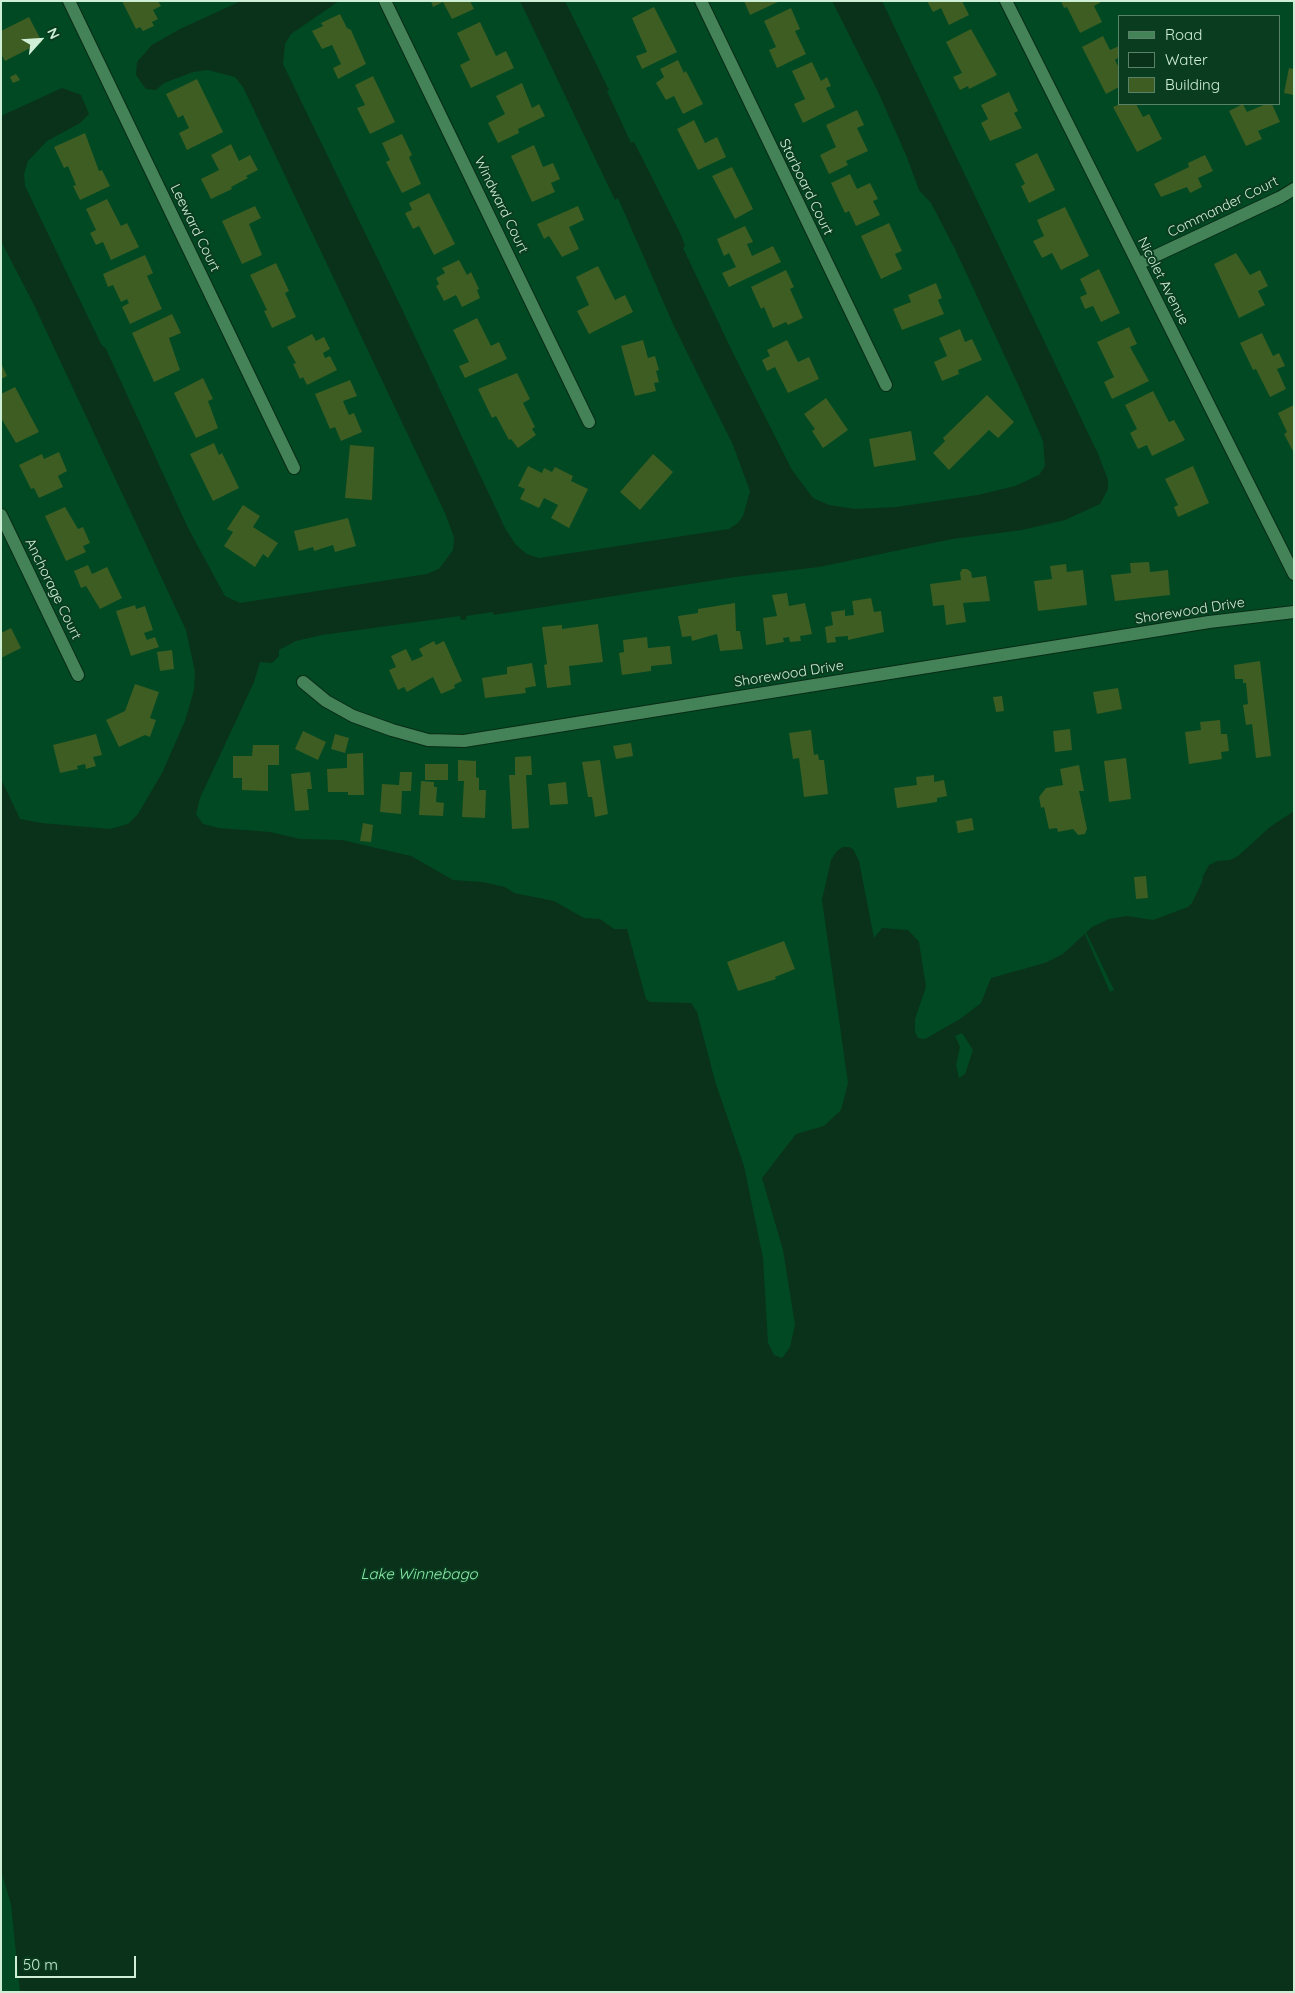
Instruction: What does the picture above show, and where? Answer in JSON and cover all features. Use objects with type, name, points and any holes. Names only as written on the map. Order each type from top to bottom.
[{"type":"street","name":"Leeward Court","points":[[69,1],[294,468]]},
{"type":"street","name":"Windward Court","points":[[385,1],[589,422]]},
{"type":"street","name":"Starboard Court","points":[[701,1],[886,384]]},
{"type":"street","name":"Nicolet Avenue","points":[[1006,1],[1294,574]]},
{"type":"street","name":"Commander Court","points":[[1138,264],[1281,197],[1294,189]]},
{"type":"street","name":"Anchorage Court","points":[[1,515],[78,675]]},
{"type":"street","name":"Shorewood Drive","points":[[303,682],[326,701],[353,716],[376,725],[428,740],[464,741],[1209,622],[1294,612]]},
{"type":"water","name":"Lake Winnebago","points":[[241,1],[339,1],[291,34],[285,44],[283,64],[401,307],[505,528],[516,545],[527,554],[539,558],[729,529],[738,523],[743,516],[750,491],[733,445],[673,324],[618,198],[615,200],[520,1],[565,1],[609,90],[607,91],[631,143],[634,142],[681,235],[685,246],[683,248],[733,353],[792,470],[813,498],[829,505],[855,509],[896,507],[978,495],[1015,486],[1039,475],[1045,466],[1043,441],[1021,391],[955,249],[931,203],[919,190],[879,94],[832,1],[882,1],[1099,456],[1108,480],[1108,489],[1100,504],[1065,520],[1022,530],[952,539],[819,567],[735,577],[461,620],[460,616],[322,635],[296,641],[279,650],[279,656],[272,663],[260,662],[254,682],[200,798],[196,814],[203,824],[219,828],[270,832],[300,839],[342,840],[411,856],[453,880],[482,882],[505,887],[514,893],[554,901],[584,918],[600,919],[614,929],[627,929],[646,999],[650,1002],[691,1003],[697,1012],[715,1081],[744,1166],[763,1258],[768,1343],[774,1355],[782,1358],[790,1347],[795,1325],[783,1250],[762,1178],[796,1134],[824,1126],[841,1110],[848,1083],[822,900],[831,860],[837,851],[843,847],[849,847],[853,849],[859,861],[874,938],[882,928],[908,930],[919,942],[926,987],[915,1019],[915,1032],[918,1038],[925,1039],[960,1019],[981,1003],[991,978],[1045,963],[1063,954],[1092,927],[1109,919],[1127,916],[1153,920],[1188,907],[1192,903],[1209,865],[1238,856],[1270,827],[1294,811],[1294,1992],[20,1992],[11,1904],[1,1871],[1,779],[20,819],[41,823],[110,829],[128,824],[138,814],[162,773],[185,721],[194,690],[195,672],[186,630],[35,307],[1,241],[1,116],[62,88],[81,95],[89,114],[80,123],[47,141],[28,161],[24,174],[25,186],[101,344],[106,349],[188,528],[225,596],[240,603],[427,574],[439,569],[453,550],[454,537],[445,513],[243,87],[235,77],[208,70],[193,72],[164,83],[156,90],[146,89],[136,75],[137,62],[152,45],[180,29]],"holes":[[[962,1033],[973,1050],[965,1074],[959,1078],[956,1065],[960,1047],[955,1036]]]},
{"type":"pier","points":[[493,612],[494,618],[467,622],[466,616]]},
{"type":"pier","points":[[1085,930],[1114,990],[1110,992],[1084,932]]},
{"type":"building","points":[[122,1],[158,1],[161,6],[153,10],[158,19],[152,22],[154,26],[143,31],[140,27],[136,29]]},
{"type":"building","points":[[431,1],[470,1],[474,9],[452,19],[443,2],[433,7]]},
{"type":"building","points":[[744,1],[780,1],[750,15]]},
{"type":"building","points":[[927,1],[962,1],[969,15],[949,25],[941,8],[933,12]]},
{"type":"building","points":[[1061,1],[1103,1],[1094,6],[1102,22],[1080,33],[1067,7],[1064,8]]},
{"type":"building","points":[[654,7],[677,52],[642,69],[636,56],[647,52],[632,18]]},
{"type":"building","points":[[791,8],[800,29],[795,31],[806,54],[777,68],[769,50],[776,47],[764,21]]},
{"type":"building","points":[[340,14],[347,28],[351,30],[366,64],[338,79],[333,68],[341,64],[332,45],[322,49],[312,31],[323,26],[321,23]]},
{"type":"building","points":[[29,17],[42,42],[5,61],[1,54],[1,31]]},
{"type":"building","points":[[480,22],[496,56],[506,51],[514,68],[471,88],[460,65],[470,60],[457,33]]},
{"type":"building","points":[[971,29],[997,75],[969,89],[968,86],[960,90],[953,77],[962,73],[946,42]]},
{"type":"building","points":[[1103,36],[1110,50],[1118,46],[1118,58],[1115,60],[1118,66],[1118,88],[1106,94],[1082,47]]},
{"type":"building","points":[[678,60],[684,73],[686,71],[703,104],[683,114],[674,96],[666,100],[656,83],[664,77],[660,69]]},
{"type":"building","points":[[812,62],[821,81],[827,77],[831,86],[826,88],[835,107],[803,123],[794,104],[805,99],[792,71]]},
{"type":"building","points":[[1289,68],[1294,69],[1294,95],[1284,93]]},
{"type":"building","points":[[16,74],[20,80],[13,83],[10,77]]},
{"type":"building","points":[[373,76],[395,122],[370,134],[357,108],[365,105],[355,85]]},
{"type":"building","points":[[197,79],[223,132],[187,150],[179,133],[189,128],[183,115],[178,118],[166,94]]},
{"type":"building","points":[[522,83],[532,108],[539,104],[545,116],[518,129],[519,133],[498,143],[488,123],[505,114],[496,96]]},
{"type":"building","points":[[1009,92],[1018,111],[1014,113],[1022,128],[990,141],[981,123],[988,119],[981,105]]},
{"type":"building","points":[[1118,105],[1137,105],[1143,117],[1149,114],[1162,139],[1137,152],[1113,107]]},
{"type":"building","points":[[1241,105],[1244,105],[1247,112],[1264,105],[1272,105],[1280,122],[1258,131],[1262,139],[1246,146],[1229,111]]},
{"type":"building","points":[[857,110],[864,125],[857,128],[868,151],[846,161],[848,165],[829,174],[820,155],[836,147],[826,125]]},
{"type":"building","points":[[694,120],[705,143],[717,137],[726,157],[698,170],[677,129]]},
{"type":"building","points":[[85,133],[99,171],[102,170],[110,186],[80,200],[73,186],[76,185],[68,166],[64,168],[54,147]]},
{"type":"building","points":[[402,134],[412,155],[409,157],[421,184],[402,193],[386,162],[390,160],[382,143]]},
{"type":"building","points":[[231,144],[239,161],[250,155],[258,170],[246,176],[248,178],[231,187],[232,189],[211,199],[201,179],[219,170],[211,155]]},
{"type":"building","points":[[534,145],[543,167],[553,163],[560,179],[551,183],[555,192],[532,202],[511,156]]},
{"type":"building","points":[[1037,153],[1055,190],[1029,203],[1021,186],[1025,184],[1015,164]]},
{"type":"building","points":[[1205,155],[1213,171],[1198,178],[1202,187],[1190,193],[1187,187],[1161,197],[1154,184],[1189,167],[1188,163]]},
{"type":"building","points":[[732,167],[753,209],[735,219],[712,176]]},
{"type":"building","points":[[850,174],[857,189],[870,183],[878,199],[873,201],[880,215],[856,226],[849,211],[845,213],[831,183]]},
{"type":"building","points":[[429,193],[455,244],[434,255],[419,226],[413,229],[405,213],[412,210],[409,203]]},
{"type":"building","points":[[107,199],[121,226],[127,223],[139,247],[111,260],[103,242],[96,245],[90,233],[96,230],[86,209]]},
{"type":"building","points":[[255,206],[261,218],[249,224],[262,255],[242,264],[222,221]]},
{"type":"building","points":[[578,206],[584,220],[569,227],[579,249],[562,257],[549,236],[544,239],[537,224]]},
{"type":"building","points":[[1065,207],[1089,256],[1061,270],[1052,253],[1042,258],[1033,241],[1044,236],[1037,220]]},
{"type":"building","points":[[889,223],[902,251],[895,254],[902,269],[881,279],[861,236]]},
{"type":"building","points":[[745,226],[753,242],[747,244],[752,256],[773,246],[781,262],[729,287],[722,273],[736,267],[729,253],[724,256],[717,239]]},
{"type":"building","points":[[1236,253],[1250,275],[1260,270],[1268,286],[1258,291],[1265,305],[1239,318],[1214,264]]},
{"type":"building","points":[[145,255],[153,273],[147,276],[162,309],[130,324],[122,307],[129,303],[127,299],[121,302],[113,285],[108,287],[103,274]]},
{"type":"building","points":[[459,260],[467,275],[471,272],[479,289],[477,290],[480,298],[462,307],[456,295],[444,301],[436,286],[439,284],[436,278],[445,273],[442,268]]},
{"type":"building","points":[[276,263],[289,291],[285,293],[296,317],[272,328],[264,311],[267,310],[250,275]]},
{"type":"building","points":[[598,266],[615,300],[625,295],[633,312],[589,334],[577,311],[589,305],[576,277]]},
{"type":"building","points":[[1099,269],[1120,313],[1101,322],[1093,306],[1085,309],[1080,297],[1087,294],[1080,279]]},
{"type":"building","points":[[786,270],[794,287],[790,289],[803,318],[788,325],[786,322],[773,328],[764,307],[761,309],[751,287]]},
{"type":"building","points":[[936,283],[942,298],[938,300],[944,314],[902,330],[893,309],[911,302],[908,295]]},
{"type":"building","points":[[172,314],[181,333],[169,338],[180,370],[154,382],[132,333]]},
{"type":"building","points":[[477,318],[491,346],[499,342],[507,359],[465,378],[459,366],[469,362],[453,330]]},
{"type":"building","points":[[1129,327],[1137,344],[1130,347],[1149,381],[1112,399],[1104,382],[1114,377],[1097,342]]},
{"type":"building","points":[[960,329],[965,342],[972,339],[982,360],[958,370],[959,374],[942,381],[934,362],[947,356],[939,338]]},
{"type":"building","points":[[1262,333],[1273,356],[1279,353],[1285,366],[1277,369],[1286,389],[1270,397],[1256,369],[1253,370],[1240,343]]},
{"type":"building","points":[[312,334],[316,341],[324,337],[330,349],[323,353],[325,358],[330,356],[337,370],[307,385],[303,377],[300,379],[293,364],[296,363],[287,347]]},
{"type":"building","points":[[643,340],[648,358],[655,356],[659,370],[656,371],[659,382],[654,383],[656,391],[635,396],[621,346]]},
{"type":"building","points":[[787,340],[798,362],[809,357],[819,379],[788,393],[775,367],[767,371],[762,360],[770,356],[767,350]]},
{"type":"building","points":[[1,363],[7,376],[1,379]]},
{"type":"building","points":[[517,373],[530,399],[523,403],[535,427],[532,429],[536,435],[518,448],[511,439],[509,440],[496,416],[492,418],[478,389]]},
{"type":"building","points":[[203,378],[213,399],[208,401],[218,428],[196,438],[174,393]]},
{"type":"building","points":[[350,380],[357,396],[343,401],[349,415],[354,413],[362,432],[341,441],[335,427],[330,429],[315,394]]},
{"type":"building","points":[[15,387],[39,432],[16,443],[1,418],[1,394]]},
{"type":"building","points":[[1153,391],[1169,422],[1174,420],[1185,440],[1152,456],[1147,445],[1138,449],[1130,433],[1137,429],[1125,405]]},
{"type":"building","points":[[987,395],[1014,422],[998,438],[989,430],[949,470],[933,453],[945,441],[943,438]]},
{"type":"building","points":[[826,398],[848,430],[823,448],[812,431],[815,429],[804,414]]},
{"type":"building","points":[[1294,405],[1294,453],[1284,434],[1287,432],[1278,413]]},
{"type":"building","points":[[911,431],[916,460],[874,467],[869,439]]},
{"type":"building","points":[[214,443],[219,455],[222,453],[239,488],[213,501],[190,454]]},
{"type":"building","points":[[350,445],[374,447],[372,500],[345,498]]},
{"type":"building","points":[[59,452],[67,471],[58,476],[63,487],[39,498],[34,488],[31,489],[19,465],[42,454],[44,459]]},
{"type":"building","points":[[653,454],[673,472],[640,510],[620,492]]},
{"type":"building","points":[[528,466],[542,473],[544,468],[552,472],[555,467],[573,476],[571,481],[588,489],[569,528],[551,518],[558,505],[544,498],[539,508],[520,499],[525,489],[518,486]]},
{"type":"building","points":[[1193,466],[1209,503],[1178,517],[1174,507],[1178,505],[1165,479]]},
{"type":"building","points":[[243,505],[260,516],[253,527],[278,543],[268,558],[263,554],[255,567],[224,546],[233,532],[227,529]]},
{"type":"building","points":[[65,507],[78,529],[83,527],[90,543],[83,546],[86,552],[66,561],[45,516]]},
{"type":"building","points":[[348,518],[356,546],[335,552],[333,545],[314,551],[313,547],[299,551],[294,531]]},
{"type":"building","points":[[1149,562],[1150,572],[1168,570],[1170,595],[1115,601],[1111,575],[1131,573],[1130,563]]},
{"type":"building","points":[[1066,564],[1067,572],[1083,570],[1087,605],[1038,611],[1034,581],[1052,579],[1050,566]]},
{"type":"building","points":[[88,565],[92,574],[107,567],[122,598],[100,609],[86,586],[81,588],[74,571]]},
{"type":"building","points":[[962,569],[967,569],[971,572],[972,578],[986,576],[990,601],[963,603],[966,622],[946,625],[944,605],[933,606],[930,584],[961,580],[960,573]]},
{"type":"building","points":[[787,593],[789,606],[805,603],[812,634],[800,636],[801,641],[790,642],[789,637],[783,638],[784,642],[766,645],[763,618],[777,616],[772,595]]},
{"type":"building","points":[[871,598],[874,612],[881,611],[884,632],[848,640],[848,636],[835,637],[836,642],[827,643],[825,627],[833,625],[831,612],[845,610],[845,616],[854,615],[852,601]]},
{"type":"building","points":[[735,603],[736,631],[740,631],[743,649],[720,651],[717,634],[692,641],[691,636],[682,637],[678,616],[698,613],[698,609]]},
{"type":"building","points":[[135,605],[136,609],[145,606],[153,630],[144,633],[147,640],[155,637],[159,647],[131,656],[116,611]]},
{"type":"building","points":[[598,624],[603,662],[569,666],[571,685],[547,688],[544,665],[547,664],[542,627],[562,625],[562,629]]},
{"type":"building","points":[[11,628],[21,648],[1,658],[1,633]]},
{"type":"building","points":[[647,637],[648,648],[670,646],[672,664],[651,666],[651,671],[622,675],[619,653],[624,652],[623,640]]},
{"type":"building","points":[[434,641],[436,645],[444,641],[462,681],[454,685],[455,688],[441,694],[433,677],[407,692],[404,687],[398,690],[389,670],[396,667],[391,656],[406,649],[412,661],[423,656],[419,649]]},
{"type":"building","points":[[172,650],[174,669],[160,671],[157,652]]},
{"type":"building","points":[[1260,661],[1271,756],[1256,758],[1252,724],[1246,725],[1243,705],[1248,704],[1246,683],[1243,683],[1243,679],[1235,679],[1234,665]]},
{"type":"building","points":[[532,663],[536,686],[525,688],[526,693],[485,698],[482,678],[507,674],[507,667]]},
{"type":"building","points":[[135,684],[159,692],[150,718],[156,720],[150,737],[145,735],[119,747],[106,720],[125,711]]},
{"type":"building","points":[[1118,688],[1122,709],[1097,714],[1093,692]]},
{"type":"building","points":[[1002,696],[1004,711],[996,712],[993,697]]},
{"type":"building","points":[[1220,720],[1221,734],[1227,734],[1229,751],[1221,752],[1222,759],[1189,764],[1185,732],[1201,730],[1200,722]]},
{"type":"building","points":[[1070,729],[1072,750],[1055,752],[1053,731]]},
{"type":"building","points":[[811,730],[814,755],[818,754],[819,760],[824,760],[828,794],[804,797],[799,758],[793,759],[789,733]]},
{"type":"building","points":[[303,731],[326,742],[318,760],[295,749]]},
{"type":"building","points":[[96,734],[102,755],[93,757],[96,766],[86,769],[85,764],[77,766],[78,769],[60,773],[53,745]]},
{"type":"building","points":[[335,734],[349,738],[345,753],[331,749]]},
{"type":"building","points":[[631,743],[633,756],[616,759],[613,746]]},
{"type":"building","points":[[253,745],[279,745],[279,765],[268,765],[268,791],[242,790],[242,778],[233,778],[233,756],[252,756]]},
{"type":"building","points":[[363,753],[364,795],[348,795],[348,792],[328,792],[327,769],[347,768],[347,754]]},
{"type":"building","points":[[531,756],[532,775],[526,775],[529,828],[512,829],[509,775],[515,775],[515,757]]},
{"type":"building","points":[[1126,758],[1131,799],[1109,802],[1104,761]]},
{"type":"building","points":[[458,760],[476,761],[476,777],[479,778],[479,790],[486,790],[485,818],[462,817],[464,781],[458,781]]},
{"type":"building","points":[[600,760],[608,814],[595,817],[592,797],[588,797],[582,762]]},
{"type":"building","points":[[425,764],[448,764],[448,780],[425,780]]},
{"type":"building","points":[[1079,765],[1084,791],[1079,791],[1087,829],[1085,834],[1078,835],[1073,829],[1058,832],[1057,828],[1049,829],[1044,807],[1041,808],[1039,797],[1046,788],[1063,785],[1060,769]]},
{"type":"building","points":[[310,772],[312,789],[307,789],[309,810],[295,811],[291,774]]},
{"type":"building","points":[[400,772],[412,772],[411,791],[402,791],[401,814],[380,812],[382,784],[399,785]]},
{"type":"building","points":[[934,775],[934,782],[944,780],[947,796],[937,798],[937,802],[897,808],[894,788],[917,785],[916,777]]},
{"type":"building","points":[[421,781],[434,782],[434,787],[437,787],[436,802],[444,803],[443,816],[419,815]]},
{"type":"building","points":[[566,782],[568,804],[550,805],[548,784]]},
{"type":"building","points":[[972,818],[974,830],[958,833],[956,821]]},
{"type":"building","points":[[363,823],[373,825],[371,842],[360,841]]},
{"type":"building","points":[[1146,876],[1148,898],[1136,899],[1134,877]]},
{"type":"building","points":[[784,941],[795,969],[775,977],[776,979],[738,991],[727,962]]}]
